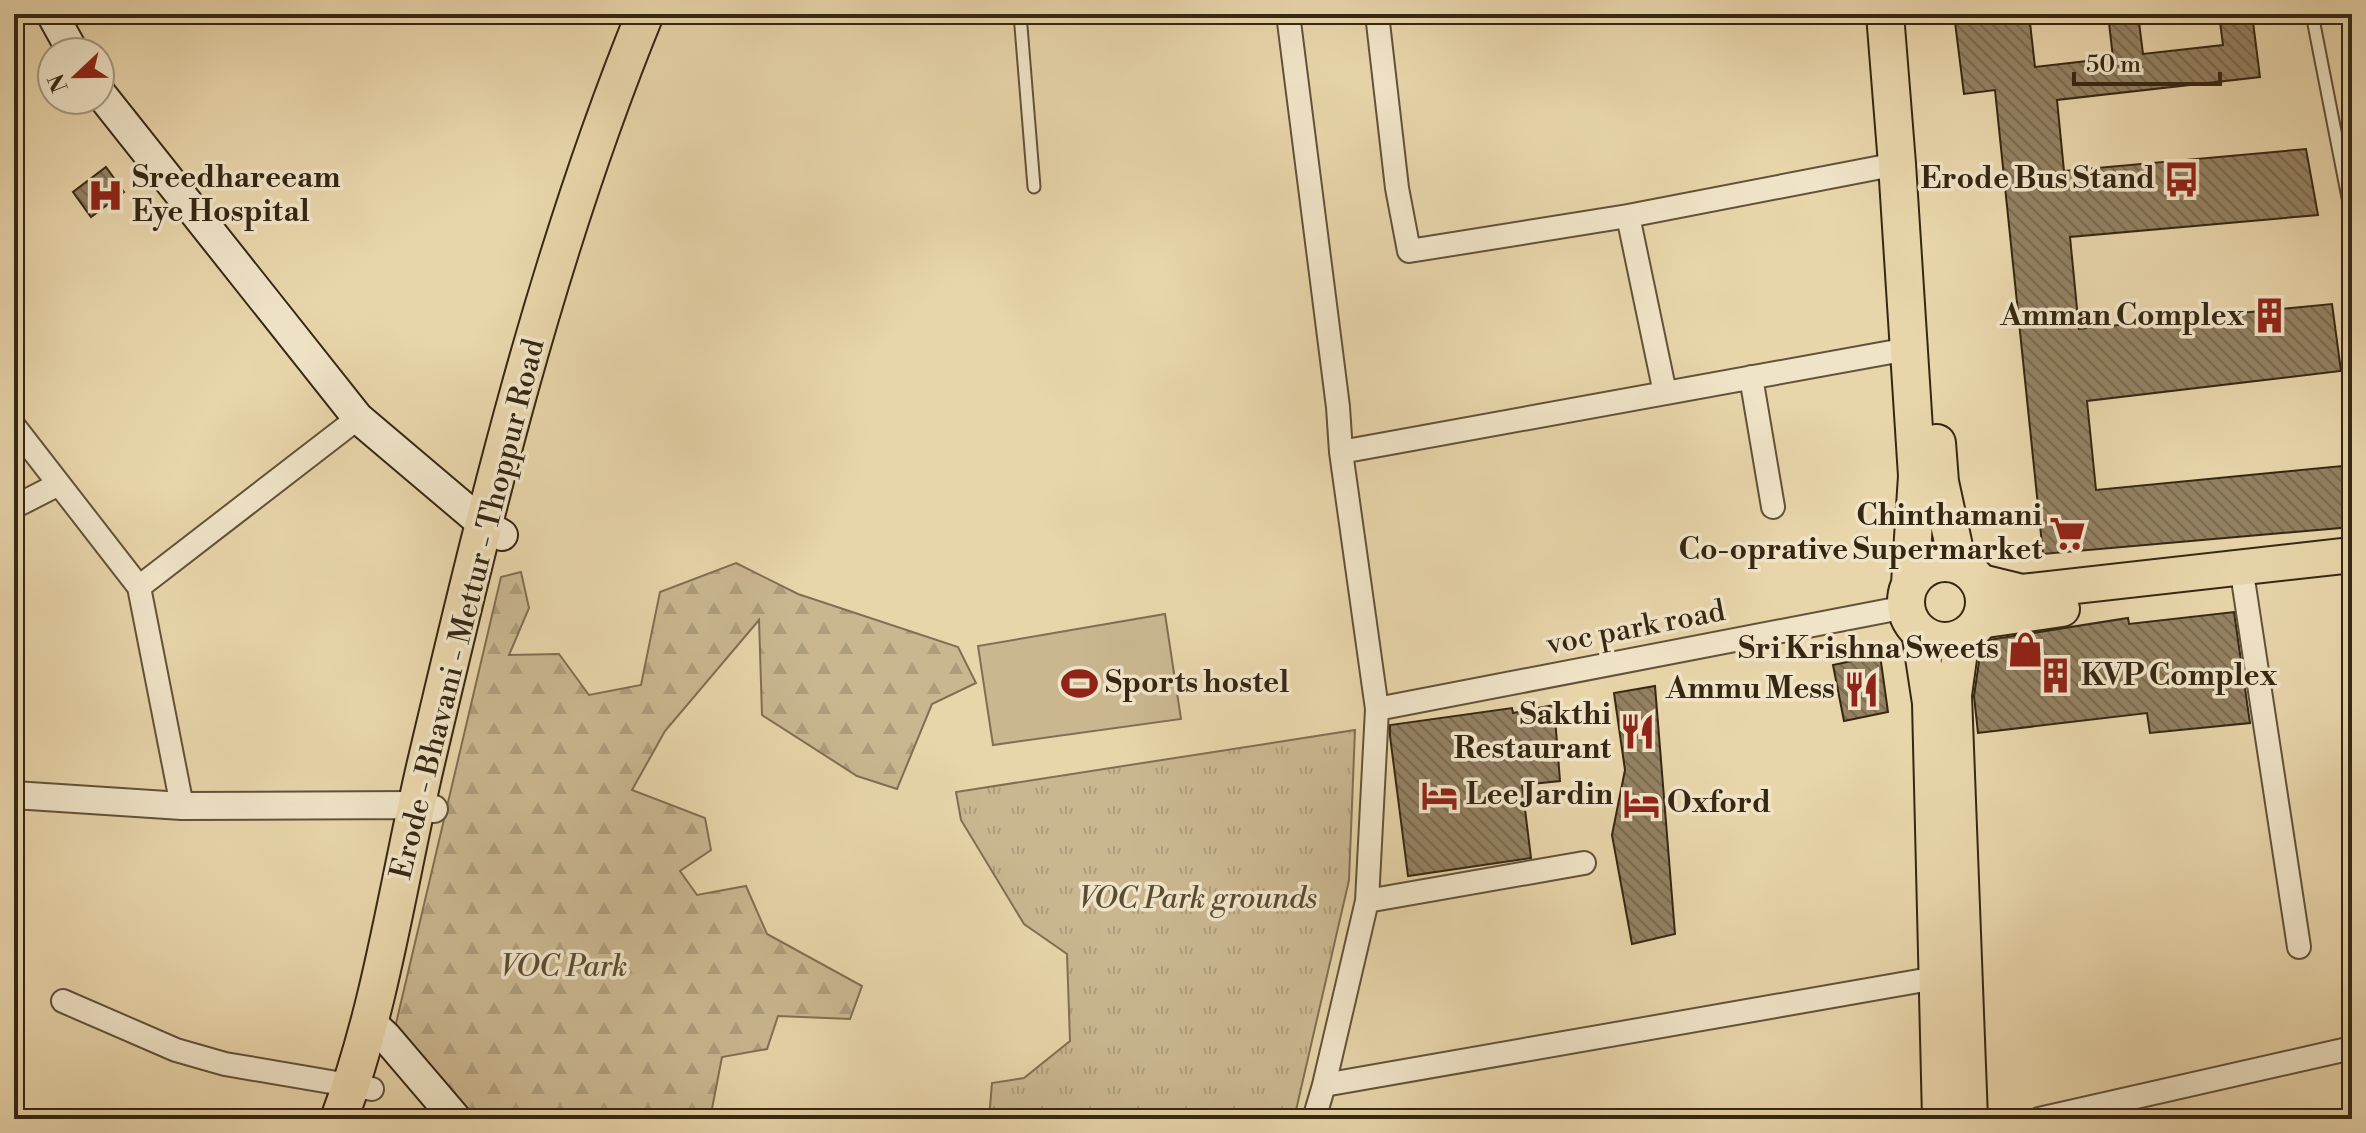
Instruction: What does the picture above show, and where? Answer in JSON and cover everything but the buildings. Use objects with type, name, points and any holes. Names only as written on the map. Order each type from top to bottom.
[{"type":"highway","name":"Erode - Bhavani - Mettur - Thoppur Road","points":[[339,1119],[362,1098],[425,807],[548,292],[614,91],[645,14]]},
{"type":"highway","name":"Erode - Bhavani - Mettur - Thoppur Road","points":[[492,529],[561,296],[631,90],[664,14]]},
{"type":"highway","points":[[1885,14],[1917,476],[1912,607],[1926,636],[1944,641],[1970,629],[1984,601],[1981,588],[1967,573],[1947,563],[1925,568],[1916,575],[1912,607]]},
{"type":"highway","points":[[1907,14],[1940,482],[1967,573]]},
{"type":"main road","points":[[52,14],[64,36]]},
{"type":"main road","points":[[116,113],[358,418],[492,529]]},
{"type":"main road","points":[[1967,573],[2022,592],[2352,555]]},
{"type":"main road","points":[[1970,1119],[1954,695],[1970,629],[2352,572]]},
{"type":"main road","points":[[1912,607],[1930,703],[1940,1119]]},
{"type":"main road","points":[[377,1029],[456,1119]]},
{"type":"street","points":[[1288,14],[1338,407],[1341,452],[1377,709],[1367,901],[1314,1119]]},
{"type":"street","points":[[1377,14],[1397,188],[1409,251],[1628,216],[1897,164]]},
{"type":"street","points":[[1628,216],[1665,393]]},
{"type":"street","points":[[1341,452],[1908,349]]},
{"type":"street","points":[[1751,377],[1773,507]]},
{"type":"street","points":[[139,587],[358,418]]},
{"type":"street","points":[[14,426],[139,587],[182,806]]},
{"type":"street","points":[[14,507],[59,484]]},
{"type":"street","points":[[2244,586],[2299,947]]},
{"type":"street","name":"voc park road","points":[[1377,709],[1912,607]]},
{"type":"street","points":[[14,795],[182,806],[425,807]]},
{"type":"street","points":[[1367,901],[1584,863]]},
{"type":"street","points":[[1324,1085],[1936,978]]},
{"type":"street","points":[[63,1001],[176,1050],[362,1098]]},
{"type":"street","points":[[2039,1119],[2352,1048]]},
{"type":"lane","points":[[1020,14],[1034,187]]},
{"type":"lane","points":[[2312,14],[2352,218]]},
{"type":"green space","name":"VOC Park","points":[[736,563],[798,594],[958,647],[976,683],[932,704],[897,789],[857,776],[762,715],[759,620],[665,731],[632,790],[705,818],[711,850],[680,871],[697,895],[746,886],[767,934],[862,986],[850,1019],[778,1016],[767,1049],[722,1057],[710,1119],[470,1119],[394,1032],[501,577],[521,572],[529,608],[509,655],[559,654],[589,695],[641,685],[660,592]]},
{"type":"green space","name":"Sports hostel","points":[[1165,614],[1181,719],[993,745],[978,646]]},
{"type":"green space","name":"VOC Park grounds","points":[[1355,730],[1349,880],[1294,1119],[989,1119],[992,1083],[1024,1078],[1070,1041],[1067,954],[1024,924],[961,820],[956,792]]},
{"type":"place","name":"Erode Bus Stand","points":[[2181,179]]},
{"type":"place","name":"Sreedhareeam Eye Hospital","points":[[106,195]]},
{"type":"place","name":"Amman Complex","points":[[2270,316]]},
{"type":"place","name":"Chinthamani Co-oprative Supermarket","points":[[2068,533]]},
{"type":"place","name":"Sri Krishna Sweets","points":[[2025,649]]},
{"type":"place","name":"KVP Complex","points":[[2055,676]]},
{"type":"place","name":"Sports hostel","points":[[1079,683]]},
{"type":"place","name":"Ammu Mess","points":[[1861,689]]},
{"type":"place","name":"Sakthi Restaurant","points":[[1637,732]]},
{"type":"place","name":"Lee Jardin","points":[[1440,795]]},
{"type":"place","name":"Oxford","points":[[1641,803]]}]
